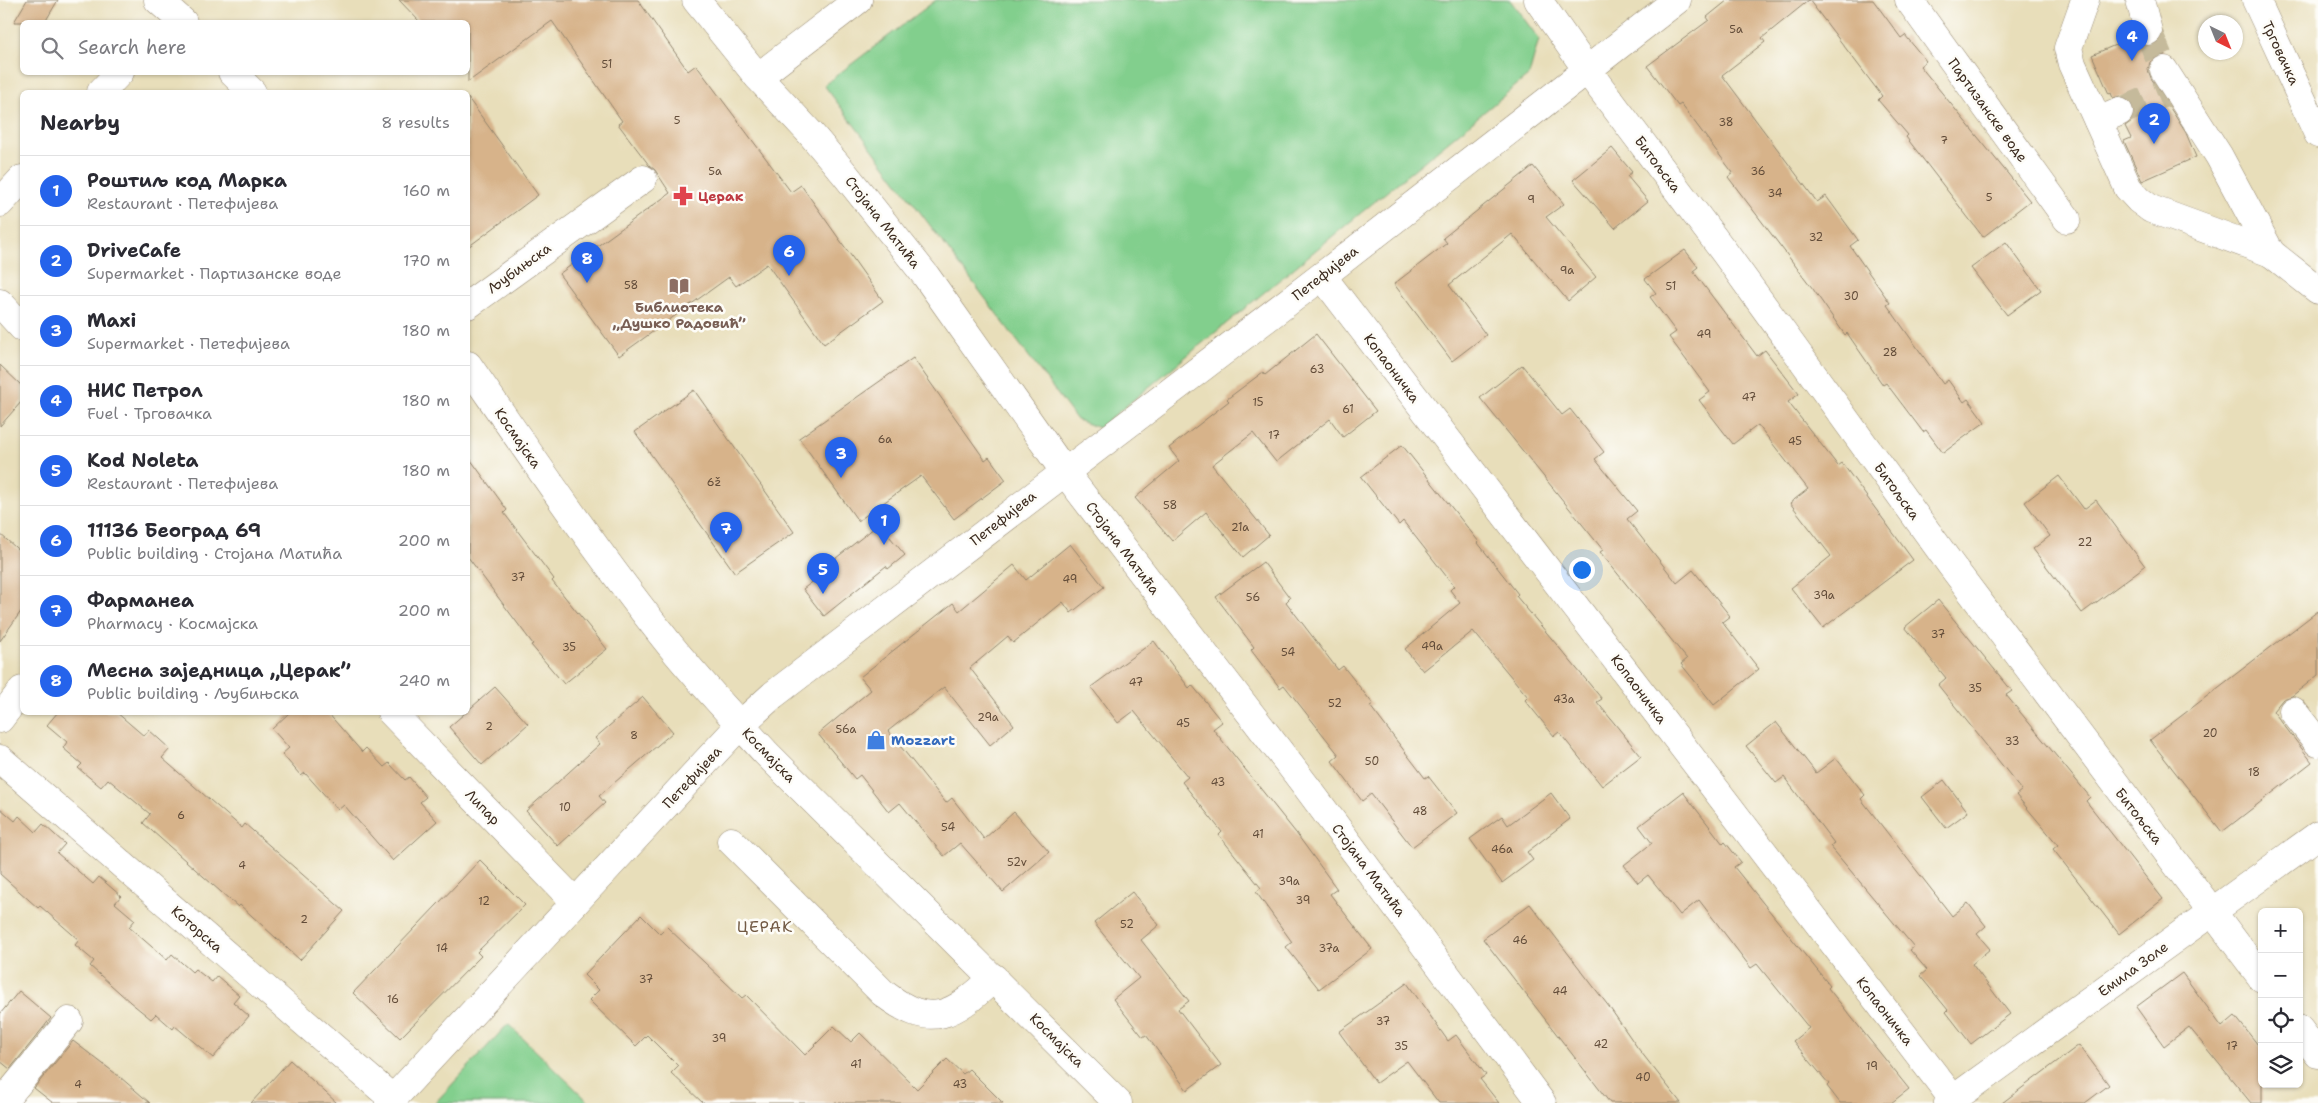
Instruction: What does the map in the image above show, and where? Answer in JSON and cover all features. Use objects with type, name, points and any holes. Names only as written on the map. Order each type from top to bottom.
[{"type":"street","name":"Стојана Матића","points":[[696,0],[758,77],[812,134],[926,276],[1064,471],[1346,840],[1542,1103]]},
{"type":"street","points":[[758,77],[858,0]]},
{"type":"street","name":"Битољска","points":[[1538,0],[1587,70],[1726,253],[1963,581],[2258,973]]},
{"type":"street","name":"Петефијева","points":[[391,1101],[740,725],[773,695],[1064,471],[1322,276],[1677,0]]},
{"type":"street","name":"Партизанске воде","points":[[1909,0],[2067,219]]},
{"type":"street","points":[[2085,0],[2068,48],[2072,64],[2108,117],[2128,188],[2151,209],[2271,253],[2318,290]]},
{"type":"street","points":[[2140,0],[2148,31]]},
{"type":"street","name":"Трговачка","points":[[2256,0],[2318,134]]},
{"type":"street","points":[[103,90],[117,75]]},
{"type":"street","points":[[235,75],[250,90]]},
{"type":"street","points":[[2168,84],[2219,156],[2271,253]]},
{"type":"street","name":"Љубињска","points":[[470,304],[643,179]]},
{"type":"street","points":[[0,203],[20,180]]},
{"type":"street","name":"Копаоничка","points":[[1322,276],[1952,1102]]},
{"type":"street","points":[[0,303],[20,325]]},
{"type":"street","name":"Космајска","points":[[470,368],[547,479],[670,645],[740,725],[1118,1103]]},
{"type":"street","points":[[0,719],[20,693]]},
{"type":"street","points":[[2293,711],[2318,743]]},
{"type":"street","name":"Липар","points":[[394,715],[575,902]]},
{"type":"street","name":"Которска","points":[[0,759],[391,1101]]},
{"type":"street","name":"Емила Золе","points":[[1952,1102],[2318,835]]},
{"type":"street","points":[[731,841],[883,993],[902,1008],[916,1013],[936,1014],[949,1012],[965,1004],[994,978]]},
{"type":"street","points":[[2,1103],[69,1021]]},
{"type":"street","points":[[2303,1034],[2318,1054]]},
{"type":"green space","points":[[936,0],[1510,0],[1539,39],[1529,75],[1099,428],[1077,420],[824,85]]},
{"type":"green space","points":[[508,1024],[590,1103],[435,1103]]},
{"type":"building","points":[[27,0],[58,0],[46,20],[20,20],[20,22],[14,22]]},
{"type":"building","points":[[399,0],[638,0],[688,71],[696,65],[791,192],[801,185],[883,301],[824,344],[767,264],[736,286],[729,277],[619,356],[559,274],[670,193],[655,170],[649,165],[618,124],[622,121],[552,21],[468,82],[468,75],[470,75],[470,20],[418,20]]},
{"type":"building","points":[[1728,0],[1809,0],[1762,38],[1765,42],[1722,75],[1817,202],[1826,196],[1858,240],[1850,246],[1890,303],[1887,305],[1943,384],[1948,380],[1964,402],[1968,399],[1985,422],[1943,453],[1926,430],[1923,432],[1886,383],[1883,385],[1847,333],[1845,335],[1813,289],[1728,177],[1733,173],[1681,104],[1678,106],[1647,66],[1709,20],[1707,17]]},
{"type":"building","points":[[1809,0],[1873,0],[1901,38],[1905,35],[1926,61],[1920,66],[2030,201],[1983,237],[1906,137],[1908,135],[1878,100],[1882,96]]},
{"type":"building","points":[[2134,37],[2137,42],[2144,46],[2152,46],[2159,42],[2165,55],[2156,57],[2150,62],[2148,70],[2151,78],[2186,133],[2196,157],[2142,181],[2124,141],[2131,138],[2125,126],[2132,121],[2134,106],[2128,99],[2120,96],[2113,98],[2111,93],[2109,94],[2092,55]]},
{"type":"building","points":[[470,101],[538,195],[470,246]]},
{"type":"building","points":[[1612,148],[1632,172],[1627,176],[1648,201],[1615,228],[1573,180]]},
{"type":"building","points":[[1533,166],[1564,204],[1546,217],[1596,277],[1568,301],[1512,234],[1449,285],[1486,335],[1452,361],[1394,284],[1447,243],[1443,238]]},
{"type":"building","points":[[2006,242],[2041,290],[2007,315],[1971,268]]},
{"type":"building","points":[[1685,250],[1698,267],[1693,271],[1757,356],[1765,350],[1799,394],[1788,402],[1838,466],[1842,463],[1913,560],[1823,628],[1791,588],[1831,556],[1790,503],[1808,489],[1758,425],[1733,444],[1699,400],[1710,392],[1669,337],[1676,332],[1650,297],[1656,293],[1645,279]]},
{"type":"building","points":[[1316,334],[1376,411],[1343,437],[1330,419],[1276,462],[1253,433],[1212,465],[1269,535],[1243,557],[1206,512],[1172,541],[1135,498],[1179,461],[1169,448],[1229,401],[1227,399],[1263,372],[1265,375]]},
{"type":"building","points":[[913,358],[985,460],[989,457],[1006,480],[954,519],[921,476],[858,521],[799,438]]},
{"type":"building","points":[[0,365],[20,384],[20,403],[0,426]]},
{"type":"building","points":[[1522,365],[1562,415],[1570,409],[1604,452],[1595,459],[1637,511],[1627,519],[1677,583],[1693,570],[1730,616],[1722,622],[1759,669],[1714,705],[1681,664],[1687,659],[1600,552],[1603,550],[1480,398]]},
{"type":"building","points":[[694,390],[794,532],[735,573],[635,432]]},
{"type":"building","points":[[1402,445],[1479,542],[1518,594],[1516,596],[1602,699],[1597,702],[1641,756],[1602,786],[1559,732],[1554,736],[1525,700],[1528,697],[1473,631],[1423,671],[1405,649],[1460,603],[1450,590],[1454,586],[1403,521],[1399,525],[1361,477]]},
{"type":"building","points":[[470,459],[507,510],[504,513],[554,579],[552,581],[607,649],[564,684],[531,645],[533,644],[470,560]]},
{"type":"building","points":[[2059,476],[2084,509],[2096,500],[2145,566],[2082,613],[2033,549],[2050,536],[2025,502]]},
{"type":"building","points":[[879,524],[905,555],[888,569],[886,566],[824,616],[803,589],[828,570],[826,566]]},
{"type":"building","points":[[0,534],[20,551],[20,613],[0,641]]},
{"type":"building","points":[[1070,544],[1104,587],[1071,613],[1063,602],[1013,643],[1008,636],[970,668],[1014,725],[990,745],[944,687],[888,731],[946,803],[952,798],[984,839],[1014,812],[1049,852],[1003,892],[960,843],[944,856],[900,803],[889,812],[860,775],[855,779],[818,734],[871,690],[860,677],[953,603],[959,611],[1014,565],[1026,580]]},
{"type":"building","points":[[1263,562],[1290,598],[1286,602],[1338,670],[1343,666],[1373,704],[1370,706],[1425,778],[1428,776],[1457,813],[1412,847],[1371,794],[1362,801],[1332,761],[1339,755],[1284,685],[1280,688],[1251,650],[1254,647],[1216,597]]},
{"type":"building","points":[[1938,600],[2012,691],[2006,695],[2090,797],[2086,801],[2163,899],[2119,934],[2053,849],[2058,845],[2016,795],[2022,790],[1938,685],[1946,678],[1905,627]]},
{"type":"building","points":[[2318,611],[2318,675],[2292,696],[2283,699],[2273,711],[2312,762],[2222,832],[2150,740]]},
{"type":"building","points":[[1154,641],[1189,688],[1192,685],[1222,722],[1213,729],[1296,833],[1337,889],[1330,894],[1372,949],[1319,989],[1286,947],[1292,942],[1256,892],[1261,888],[1219,835],[1222,832],[1182,782],[1188,777],[1134,711],[1118,723],[1091,687]]},
{"type":"building","points":[[495,687],[528,724],[482,765],[449,727],[463,715],[470,715],[470,709]]},
{"type":"building","points":[[643,697],[673,732],[599,796],[605,803],[558,846],[526,811],[600,744],[595,738]]},
{"type":"building","points":[[55,715],[120,715],[144,736],[149,730],[170,749],[162,758],[242,828],[245,824],[344,911],[300,960],[240,905],[238,907],[143,823],[150,814],[108,779],[101,787],[78,768],[82,764],[63,748],[67,742],[47,725]]},
{"type":"building","points":[[287,715],[330,715],[362,752],[366,748],[384,767],[389,763],[405,780],[409,777],[426,797],[420,802],[437,821],[393,861],[344,805],[338,810],[305,773],[301,776],[282,754],[289,748],[272,729]]},
{"type":"building","points":[[1776,722],[1816,773],[1836,758],[1865,795],[1861,799],[1952,916],[1968,903],[1986,926],[1977,934],[1990,949],[1972,964],[2010,1014],[1971,1044],[1946,1012],[1948,1010],[1920,976],[1927,970],[1910,950],[1914,947],[1830,846],[1834,843],[1784,777],[1776,783],[1746,746]]},
{"type":"building","points":[[1944,780],[1968,812],[1946,828],[1922,797]]},
{"type":"building","points":[[1683,792],[1723,844],[1725,842],[1741,862],[1734,867],[1830,986],[1828,988],[1909,1089],[1891,1103],[1840,1103],[1827,1086],[1829,1084],[1793,1041],[1809,1028],[1757,964],[1751,968],[1699,900],[1680,915],[1648,875],[1638,883],[1624,865],[1652,843],[1639,826]]},
{"type":"building","points":[[1551,793],[1570,819],[1527,852],[1533,860],[1502,883],[1470,839],[1502,816],[1508,825]]},
{"type":"building","points":[[0,808],[15,821],[19,816],[36,832],[43,824],[65,844],[57,853],[93,884],[99,877],[121,896],[115,903],[135,920],[129,927],[167,960],[172,954],[192,972],[195,969],[212,982],[217,976],[239,995],[233,1002],[249,1016],[213,1058],[175,1026],[173,1029],[156,1014],[151,1019],[130,1002],[90,966],[94,961],[75,945],[79,940],[40,906],[38,908],[0,874]]},
{"type":"building","points":[[480,860],[525,905],[477,952],[481,956],[400,1038],[353,993]]},
{"type":"building","points":[[1132,892],[1159,925],[1141,940],[1189,1001],[1178,1009],[1221,1065],[1187,1090],[1146,1035],[1143,1037],[1113,999],[1139,978],[1094,923]]},
{"type":"building","points":[[1530,904],[1681,1103],[1610,1103],[1483,939]]},
{"type":"building","points":[[641,915],[660,934],[667,927],[742,998],[746,995],[805,1055],[834,1026],[851,1042],[860,1033],[917,1089],[947,1059],[963,1074],[969,1069],[1003,1103],[703,1103],[671,1073],[678,1066],[647,1035],[636,1046],[589,1000],[599,990],[584,975]]},
{"type":"building","points":[[2182,973],[2222,1027],[2235,1016],[2258,1045],[2258,1088],[2262,1088],[2262,1103],[2251,1103],[2189,1027],[2164,1046],[2136,1007]]},
{"type":"building","points":[[1407,983],[1448,1041],[1456,1035],[1486,1075],[1480,1079],[1499,1103],[1439,1103],[1407,1061],[1376,1083],[1339,1032]]},
{"type":"building","points":[[19,991],[51,1018],[10,1069],[0,1061],[0,1014]]},
{"type":"building","points":[[73,1041],[150,1103],[53,1103],[34,1088]]},
{"type":"building","points":[[2079,1045],[2109,1085],[2085,1103],[2002,1103]]},
{"type":"building","points":[[290,1060],[337,1103],[251,1103]]},
{"type":"tunnel","points":[[2148,31],[2164,70]]},
{"type":"tunnel","points":[[2119,112],[2165,93]]},
{"type":"place","name":"НИС Петрол","points":[[2132,61]]},
{"type":"place","name":"DriveCafe","points":[[2154,144]]},
{"type":"place","name":"Церак","points":[[683,196]]},
{"type":"place","name":"11136 Београд 69","points":[[789,276]]},
{"type":"place","name":"Месна заједница „Церак”","points":[[587,283]]},
{"type":"place","name":"Библиотека „Душко Радовић”","points":[[679,286]]},
{"type":"place","name":"Maxi","points":[[841,478]]},
{"type":"place","name":"Роштиљ код Марка","points":[[884,545]]},
{"type":"place","name":"Фарманеа","points":[[726,553]]},
{"type":"place","name":"Kod Noleta","points":[[823,594]]},
{"type":"place","name":"Mozzart","points":[[876,740]]},
{"type":"district","name":"ЦЕРАК","points":[[765,926]]}]
